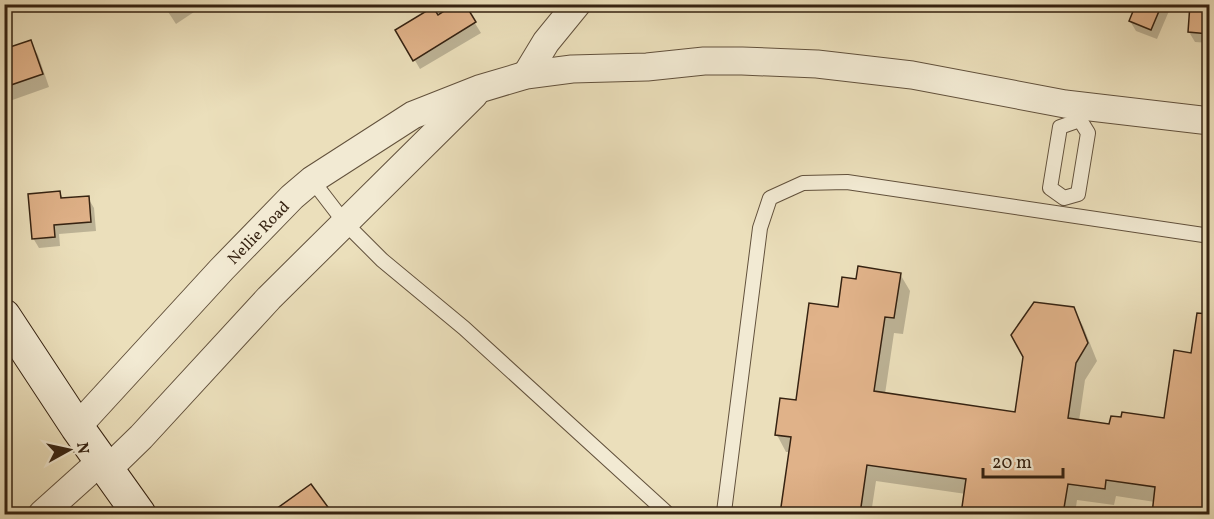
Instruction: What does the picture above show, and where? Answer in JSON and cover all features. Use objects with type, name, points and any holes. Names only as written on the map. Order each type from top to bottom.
[{"type":"main road","points":[[4,316],[77,427],[139,514]]},
{"type":"street","points":[[526,75],[546,42],[578,4]]},
{"type":"street","name":"Nellie Road","points":[[77,427],[222,269],[292,197],[312,180],[414,115],[479,89],[526,75],[572,69],[704,61],[780,62],[912,75],[1081,113],[1209,122]]},
{"type":"street","name":"Nellie Road","points":[[42,514],[141,436],[269,298],[479,89]]},
{"type":"lane","points":[[1081,113],[1088,133],[1078,195],[1064,198],[1050,188],[1060,128],[1081,113]]},
{"type":"lane","points":[[312,180],[345,223],[382,260],[464,328],[668,514]]},
{"type":"lane","points":[[722,514],[760,228],[770,198],[803,183],[846,182],[1209,236]]},
{"type":"lane","points":[[1063,214],[1064,198]]},
{"type":"building","points":[[455,4],[465,4],[476,22],[413,61],[395,30],[433,7],[438,15]]},
{"type":"building","points":[[1136,4],[1162,4],[1151,30],[1129,21]]},
{"type":"building","points":[[1190,4],[1209,4],[1209,34],[1188,32]]},
{"type":"building","points":[[31,40],[43,74],[11,85],[4,67],[4,49]]},
{"type":"building","points":[[60,191],[61,198],[89,196],[91,222],[54,225],[55,237],[32,239],[28,194]]},
{"type":"building","points":[[858,266],[901,273],[894,318],[885,317],[874,391],[1015,412],[1023,357],[1011,335],[1034,302],[1074,307],[1088,343],[1076,363],[1068,418],[1109,424],[1111,416],[1121,417],[1122,412],[1164,418],[1174,350],[1191,353],[1197,313],[1209,314],[1209,514],[1152,514],[1155,487],[1106,480],[1105,489],[1068,484],[1063,514],[961,514],[966,479],[867,465],[860,514],[780,514],[791,437],[775,435],[780,398],[796,400],[809,303],[838,307],[842,277],[856,279]]},
{"type":"building","points":[[311,484],[333,514],[269,514]]}]
